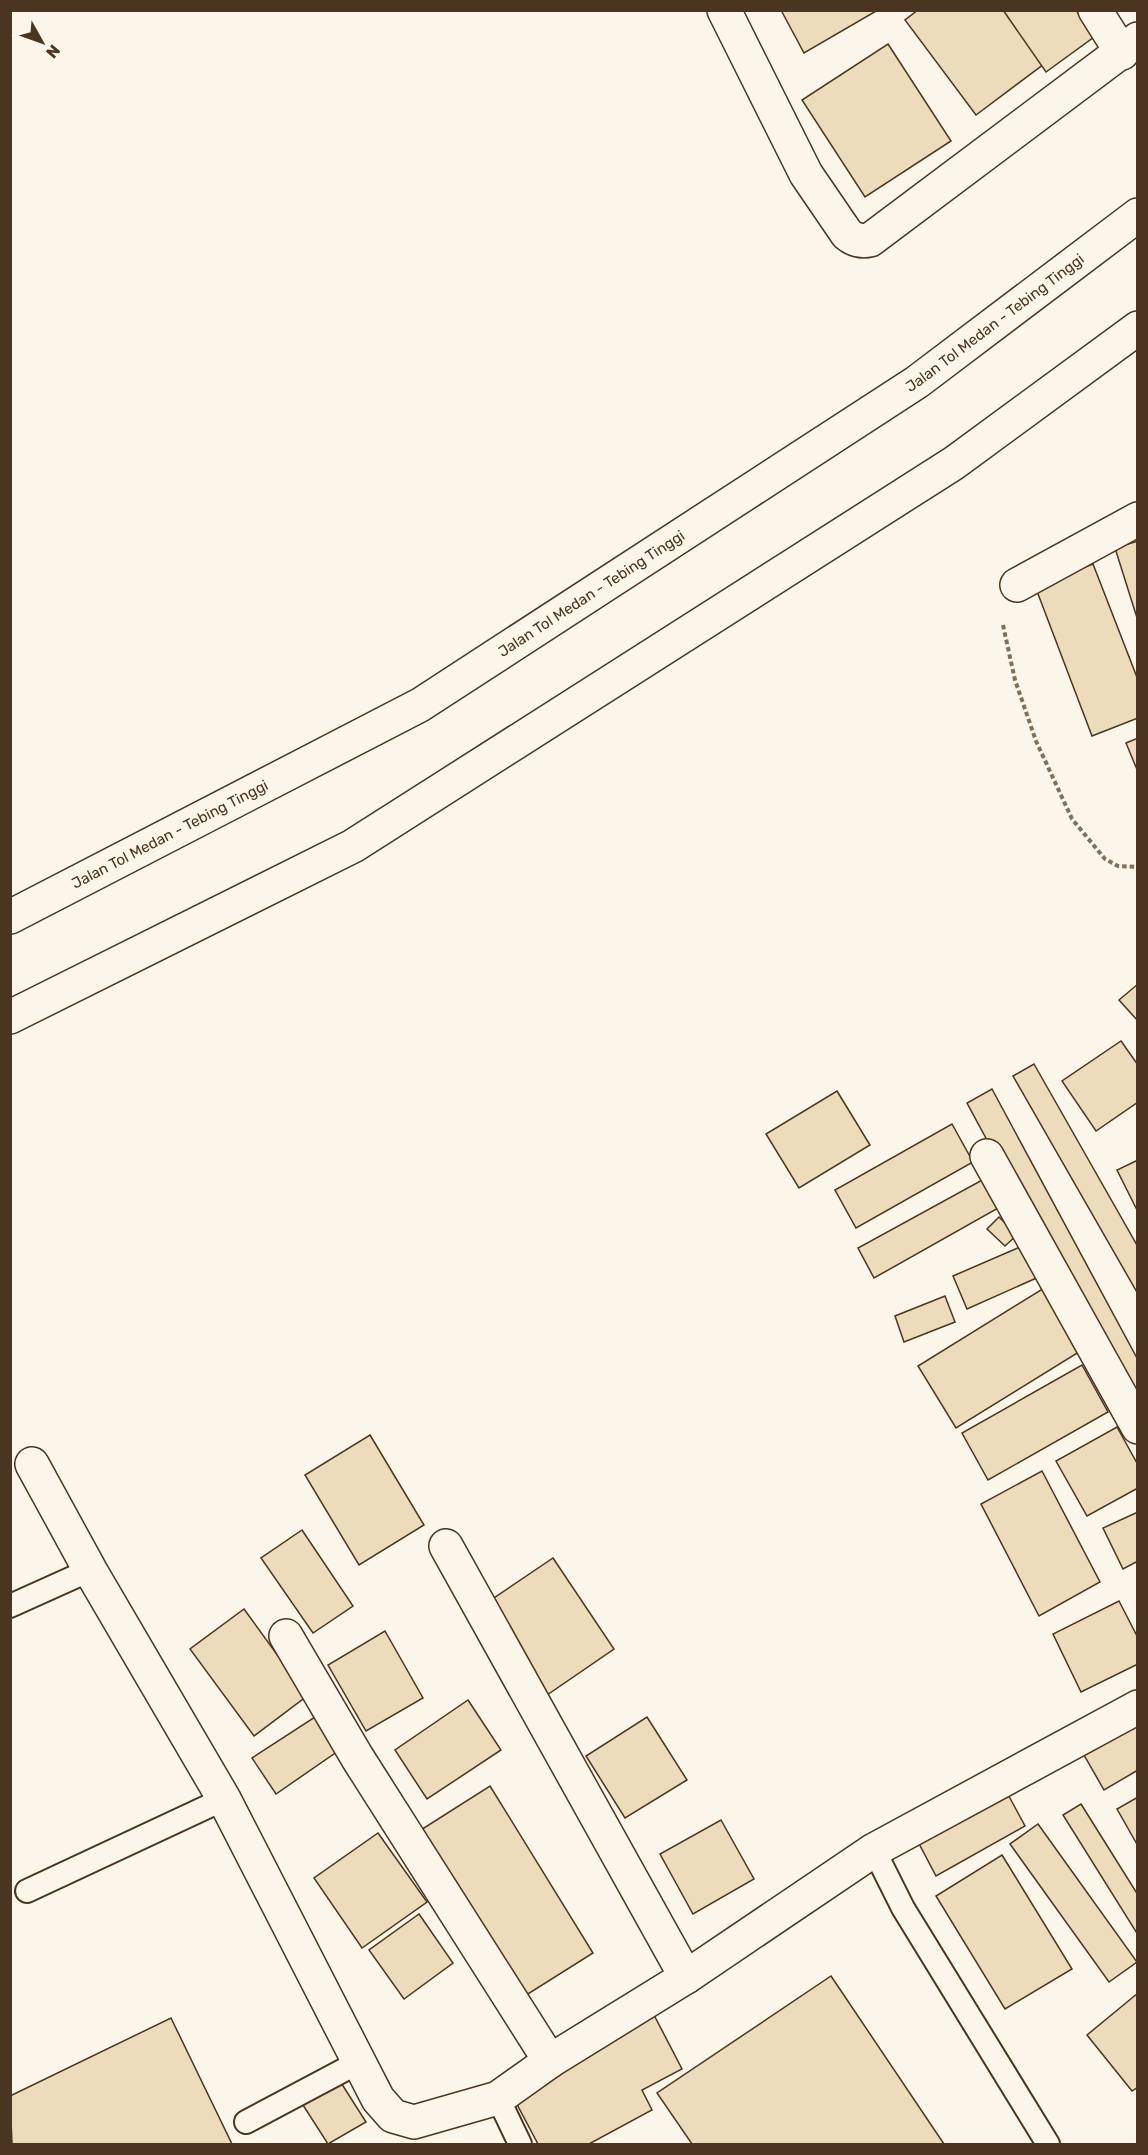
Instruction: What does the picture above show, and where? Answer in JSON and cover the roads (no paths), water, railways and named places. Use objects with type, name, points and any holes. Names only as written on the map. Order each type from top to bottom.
[{"type":"main road","points":[[724,10],[806,174],[847,234],[856,240],[870,240],[1130,46],[1095,10]]},
{"type":"main road","name":"Jalan Tol Medan - Tebing Tinggi","points":[[10,916],[420,705],[916,382],[1137,215]]},
{"type":"main road","points":[[10,1017],[353,846],[954,463],[1137,328]]},
{"type":"main road","points":[[1017,585],[1137,519]]},
{"type":"main road","points":[[987,1156],[1137,1427]]},
{"type":"main road","points":[[32,1464],[90,1570],[224,1799],[378,2099],[393,2116],[414,2122],[498,2098],[550,2061],[687,1977],[874,1850],[1137,1707]]},
{"type":"main road","points":[[446,1546],[687,1977]]},
{"type":"main road","points":[[286,1636],[357,1757],[550,2061]]},
{"type":"lane","points":[[10,1606],[90,1570]]},
{"type":"lane","points":[[27,1891],[224,1799]]},
{"type":"lane","points":[[874,1850],[903,1908],[1048,2145]]},
{"type":"lane","points":[[246,2122],[359,2062]]},
{"type":"lane","points":[[498,2098],[520,2145]]}]
